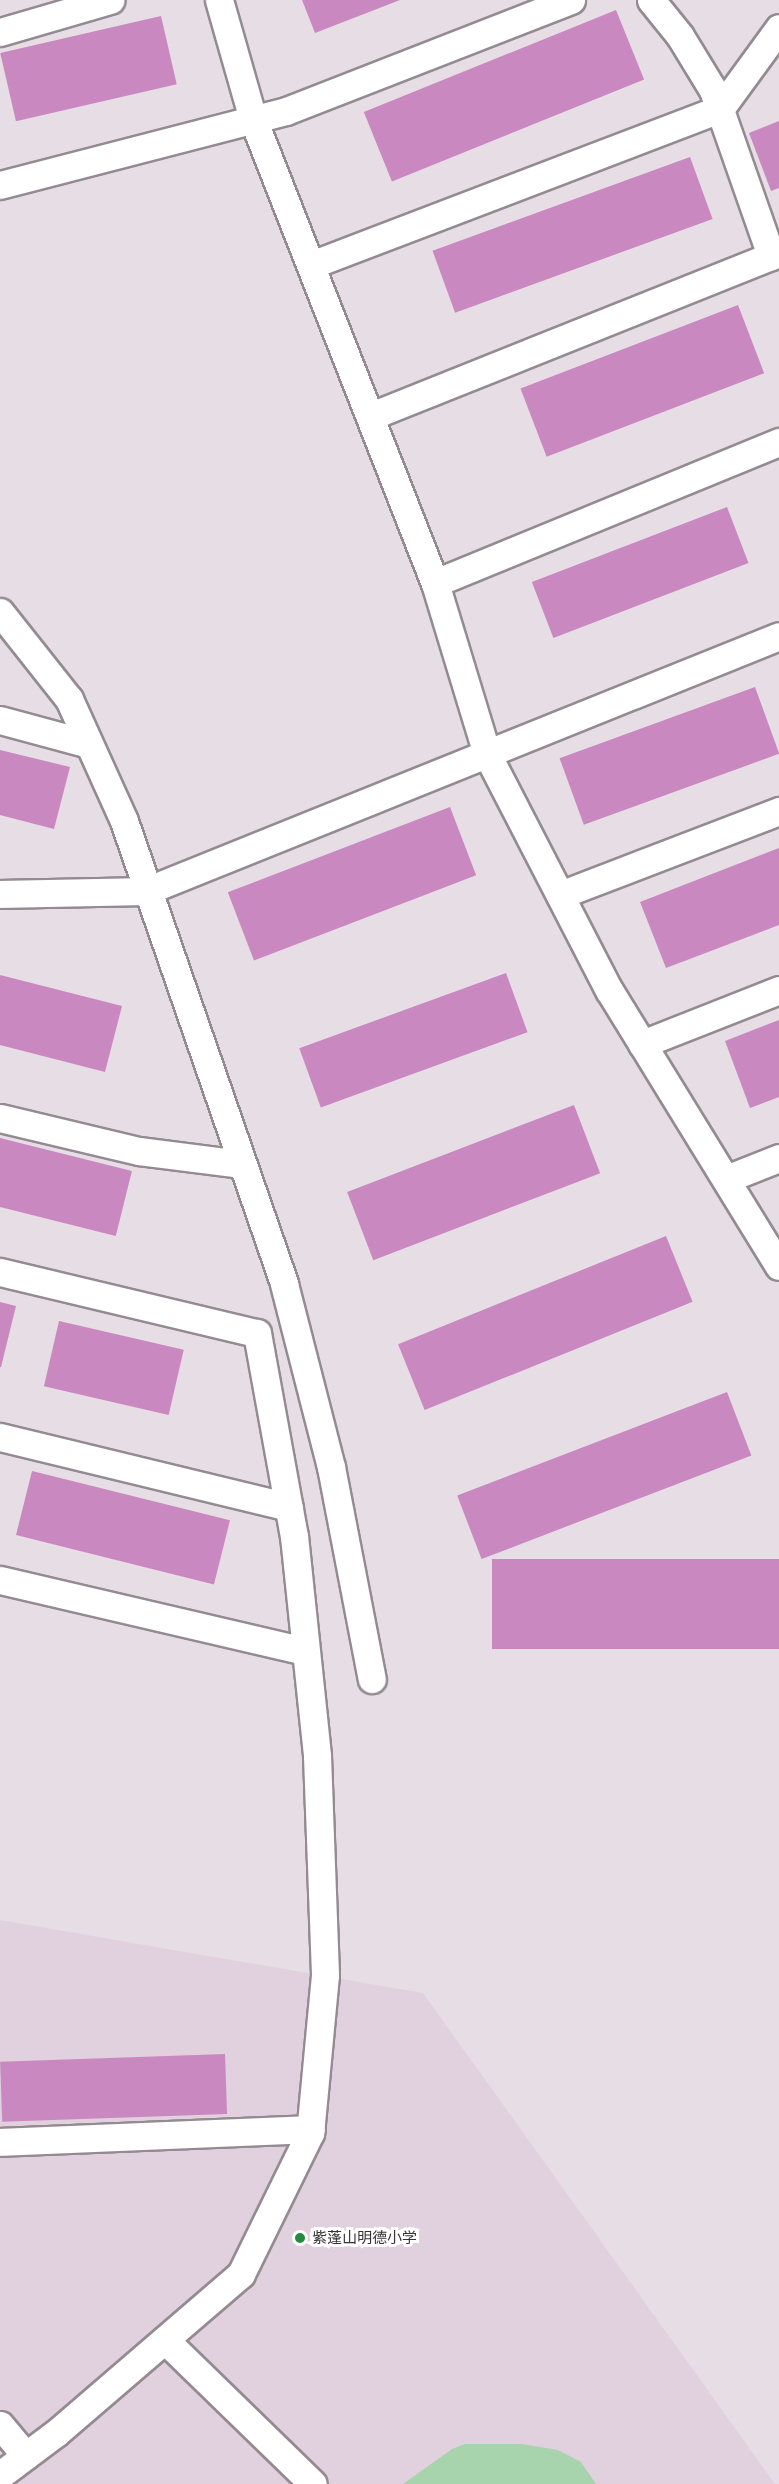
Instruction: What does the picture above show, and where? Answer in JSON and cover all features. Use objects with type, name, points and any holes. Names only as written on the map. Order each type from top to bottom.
[{"type":"street","points":[[0,32],[110,0]]},
{"type":"street","points":[[219,0],[253,119],[435,583],[487,754],[560,895],[642,1044],[779,1266]]},
{"type":"street","points":[[0,185],[286,111],[571,0]]},
{"type":"street","points":[[371,416],[775,254],[713,90],[680,36],[651,0]]},
{"type":"street","points":[[311,265],[720,109],[779,28]]},
{"type":"street","points":[[435,583],[779,442]]},
{"type":"street","points":[[0,612],[69,699],[124,821],[146,891],[284,1284],[331,1467],[372,1678]]},
{"type":"street","points":[[0,894],[146,891],[779,636]]},
{"type":"street","points":[[0,720],[89,744]]},
{"type":"street","points":[[560,895],[779,811]]},
{"type":"street","points":[[642,1044],[779,990]]},
{"type":"street","points":[[0,1118],[139,1151],[242,1164]]},
{"type":"street","points":[[726,1179],[779,1158]]},
{"type":"street","points":[[0,1272],[257,1333],[289,1507],[317,1756],[325,1976],[311,2129],[241,2274],[26,2456],[0,2475]]},
{"type":"street","points":[[0,1437],[289,1507]]},
{"type":"street","points":[[0,1580],[304,1651]]},
{"type":"street","points":[[0,2142],[311,2129]]},
{"type":"street","points":[[165,2340],[313,2484]]},
{"type":"street","points":[[0,2426],[26,2456]]},
{"type":"shaded area","name":"紫蓬山明德小学","points":[[0,1920],[423,1993],[775,2484],[0,2484]]},
{"type":"green space","points":[[465,2444],[522,2444],[558,2450],[581,2462],[596,2484],[403,2484],[452,2449]]},
{"type":"building","points":[[302,0],[400,0],[315,33]]},
{"type":"building","points":[[616,10],[644,80],[392,181],[364,112]]},
{"type":"building","points":[[161,16],[177,84],[16,121],[0,53]]},
{"type":"building","points":[[779,121],[779,188],[771,191],[749,133]]},
{"type":"building","points":[[690,157],[713,219],[455,313],[433,251]]},
{"type":"building","points":[[738,305],[764,373],[547,457],[520,388]]},
{"type":"building","points":[[727,507],[749,563],[553,638],[532,582]]},
{"type":"building","points":[[755,687],[779,754],[584,825],[560,758]]},
{"type":"building","points":[[0,750],[70,767],[54,829],[0,815]]},
{"type":"building","points":[[450,807],[476,875],[254,960],[228,892]]},
{"type":"building","points":[[779,848],[779,925],[666,968],[640,902]]},
{"type":"building","points":[[506,973],[528,1032],[321,1107],[299,1048]]},
{"type":"building","points":[[0,975],[122,1006],[105,1072],[0,1045]]},
{"type":"building","points":[[779,1020],[779,1097],[750,1108],[725,1041]]},
{"type":"building","points":[[574,1105],[600,1173],[373,1260],[347,1192]]},
{"type":"building","points":[[0,1138],[132,1171],[116,1236],[0,1207]]},
{"type":"building","points":[[666,1236],[693,1302],[425,1410],[398,1344]]},
{"type":"building","points":[[0,1302],[16,1306],[1,1367],[0,1367]]},
{"type":"building","points":[[59,1321],[184,1350],[169,1415],[44,1386]]},
{"type":"building","points":[[727,1392],[751,1455],[482,1559],[457,1496]]},
{"type":"building","points":[[32,1471],[230,1520],[214,1584],[16,1535]]},
{"type":"building","points":[[492,1559],[779,1559],[779,1649],[492,1649]]},
{"type":"building","points":[[225,2054],[227,2114],[2,2122],[0,2062]]},
{"type":"place","name":"紫蓬山明德小学","points":[[300,2238]]}]
